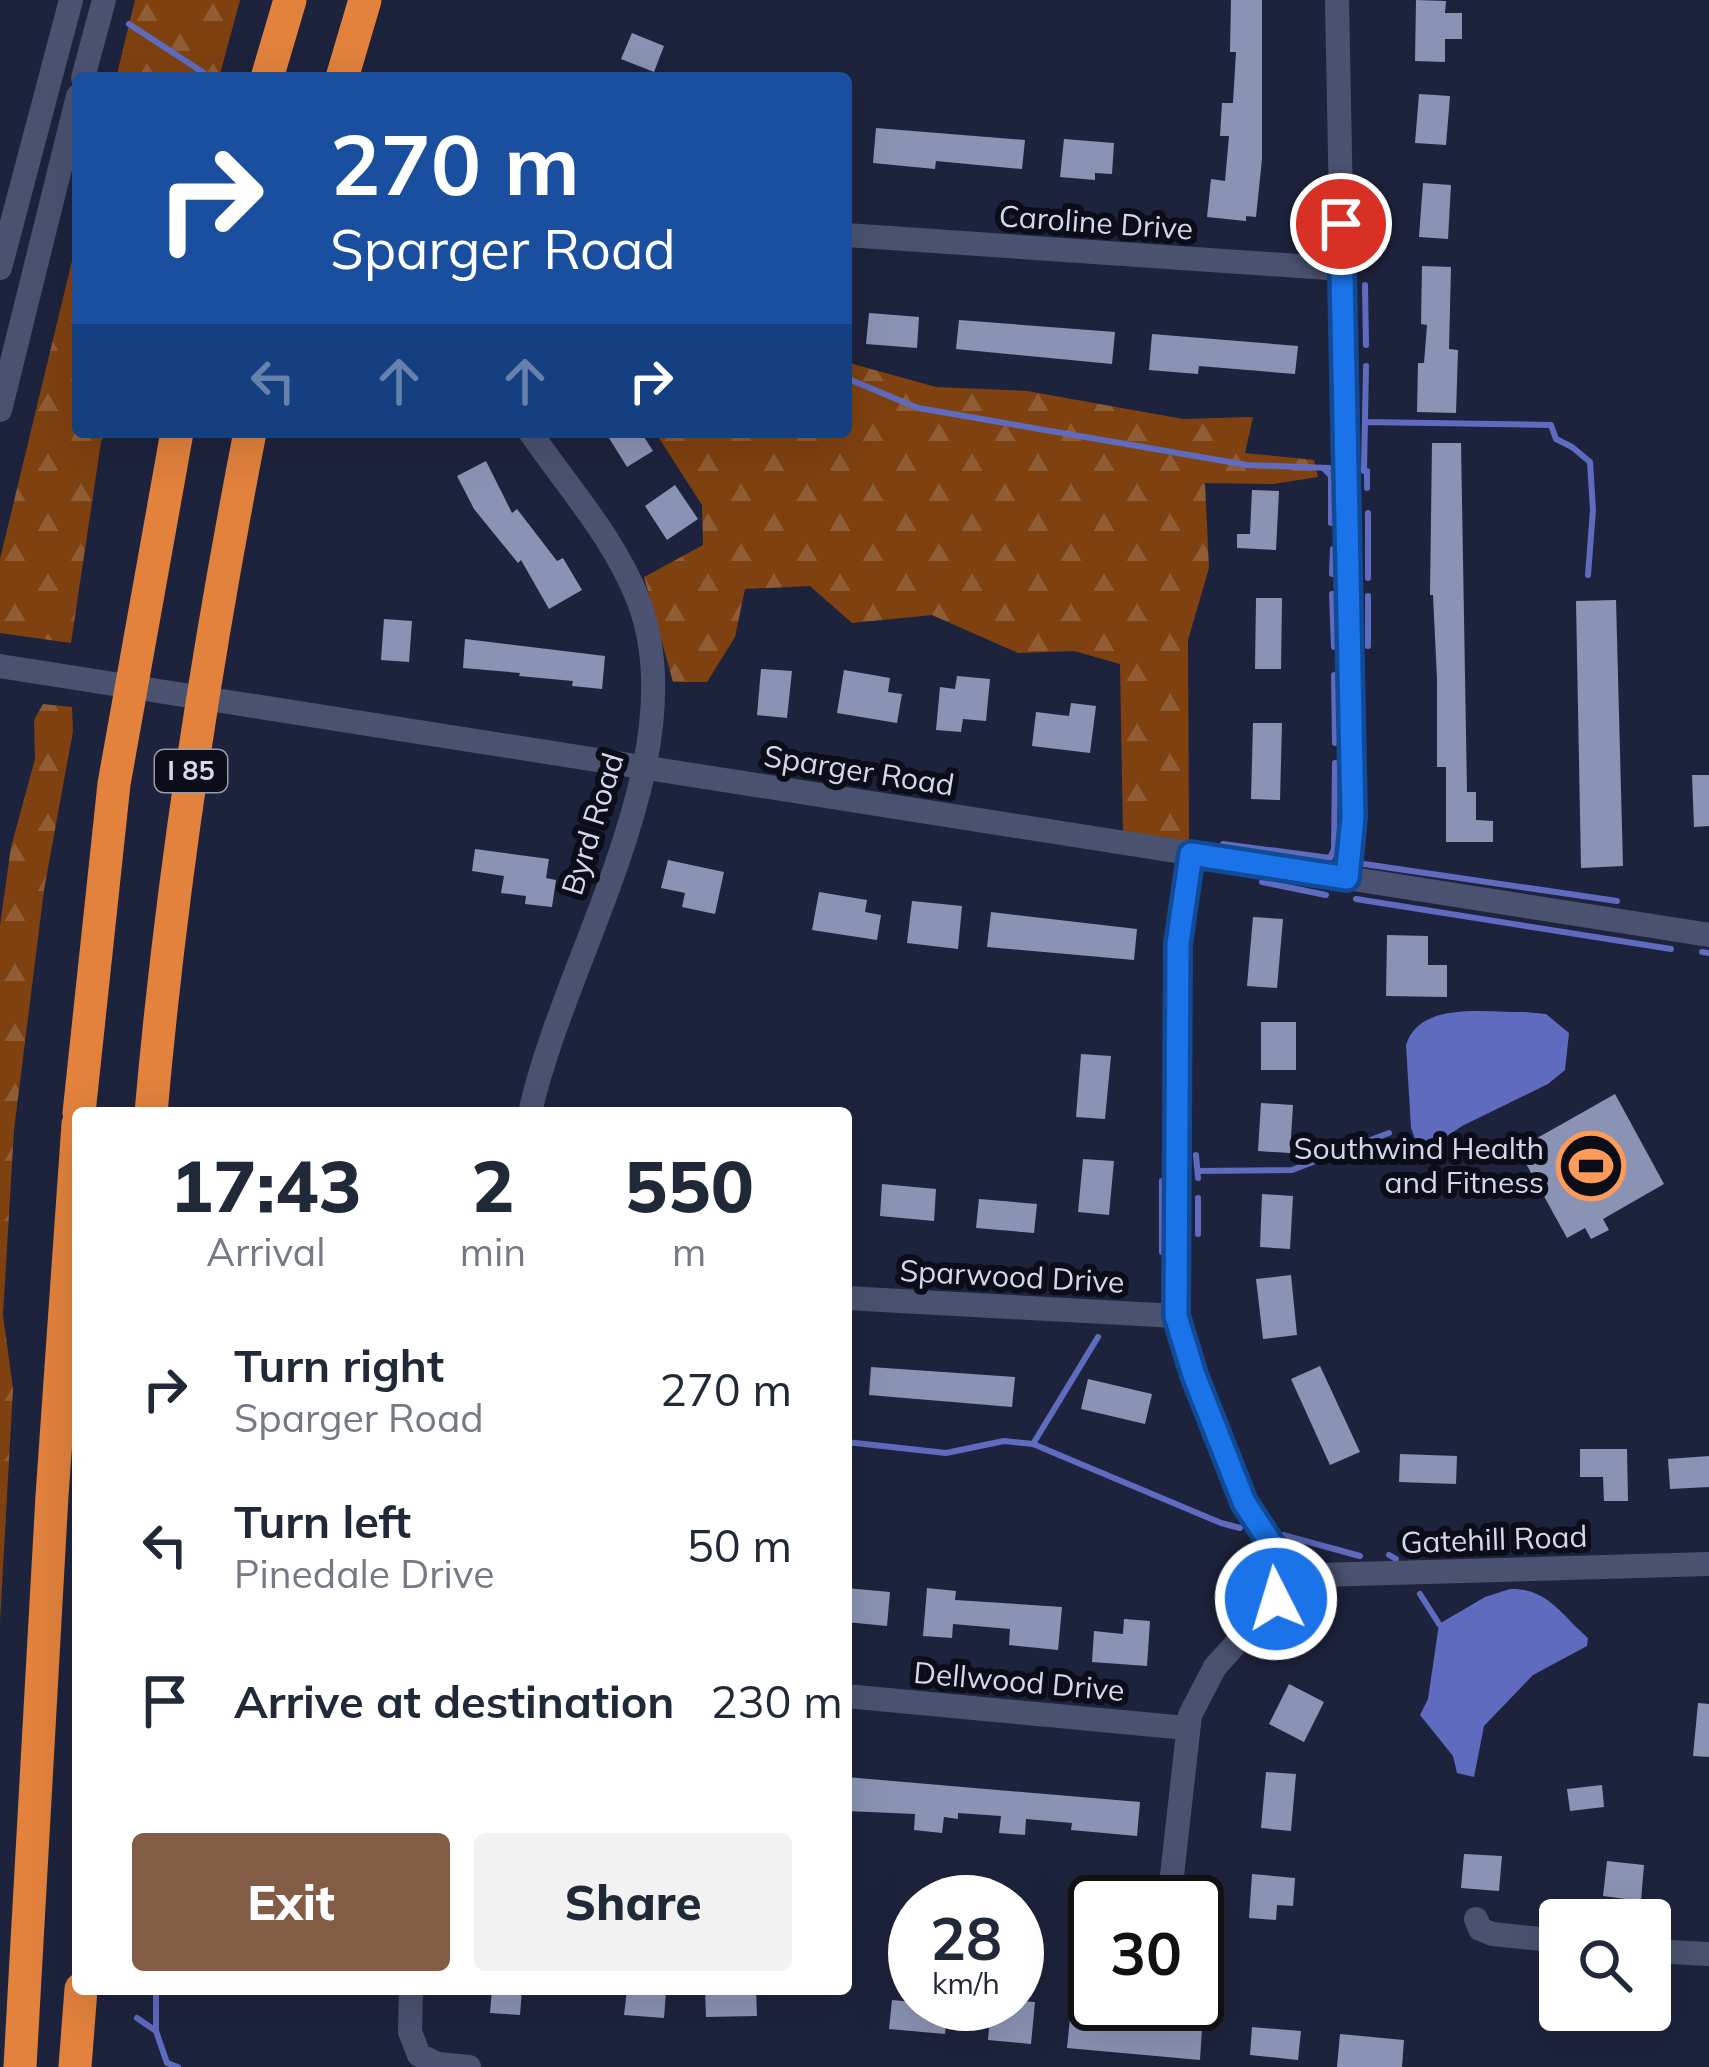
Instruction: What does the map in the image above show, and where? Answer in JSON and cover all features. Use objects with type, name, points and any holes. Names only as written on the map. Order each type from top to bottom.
[{"type":"highway","points":[[269,72],[290,0]]},
{"type":"highway","points":[[344,72],[365,0]]},
{"type":"highway","name":"I 85","points":[[80,1107],[117,763],[176,438]]},
{"type":"highway","name":"I 85","points":[[153,1107],[193,752],[249,438]]},
{"type":"highway","points":[[20,2067],[72,1210]]},
{"type":"highway","points":[[75,2067],[81,1995]]},
{"type":"street","points":[[0,268],[70,0]]},
{"type":"street","points":[[85,72],[104,0]]},
{"type":"street","points":[[1337,0],[1353,817],[1347,878]]},
{"type":"street","points":[[0,410],[72,120]]},
{"type":"street","name":"Caroline Drive","points":[[852,235],[1342,269]]},
{"type":"street","name":"Byrd Road","points":[[532,1107],[638,796],[652,676],[640,603],[616,555],[534,438]]},
{"type":"street","name":"Sparger Road","points":[[0,666],[1709,935]]},
{"type":"street","points":[[1171,1875],[1186,1728],[1215,1667],[1260,1621],[1276,1599],[1282,1576],[1269,1536],[1244,1502],[1176,1316],[1178,944],[1191,854]]},
{"type":"street","name":"Sparwood Drive","points":[[852,1298],[1176,1316]]},
{"type":"street","name":"Gatehill Road","points":[[1282,1576],[1709,1564]]},
{"type":"street","name":"Dellwood Drive","points":[[852,1697],[1186,1728]]},
{"type":"street","points":[[1476,1918],[1480,1929],[1492,1934],[1539,1939]]},
{"type":"street","points":[[1671,1952],[1709,1954]]},
{"type":"street","points":[[411,1995],[410,2032],[425,2060],[469,2067]]},
{"type":"green space","points":[[135,0],[240,0],[221,72],[117,72]]},
{"type":"green space","points":[[72,261],[72,438],[103,438],[71,643],[0,633],[0,559]]},
{"type":"green space","points":[[852,364],[936,387],[1027,391],[1183,419],[1253,417],[1245,453],[1314,460],[1318,477],[1273,484],[1205,483],[1209,568],[1188,640],[1189,843],[1123,834],[1120,664],[1074,651],[1018,653],[932,615],[852,623],[810,586],[745,589],[735,637],[707,682],[673,682],[644,577],[703,545],[702,505],[659,438],[852,438]]},
{"type":"green space","points":[[43,704],[72,707],[73,731],[44,890],[14,1130],[3,1315],[13,1389],[0,1621],[0,925],[11,847],[35,759],[34,720]]},
{"type":"water","points":[[1457,1012],[1546,1014],[1569,1033],[1565,1070],[1548,1084],[1462,1126],[1425,1151],[1419,1150],[1411,1128],[1406,1045],[1414,1031],[1425,1021]]},
{"type":"water","points":[[1510,1589],[1535,1593],[1554,1605],[1588,1638],[1587,1646],[1533,1675],[1484,1726],[1474,1777],[1457,1773],[1453,1756],[1420,1715],[1428,1699],[1439,1624],[1485,1597]]},
{"type":"building","points":[[1231,0],[1262,0],[1262,159],[1256,217],[1246,216],[1246,221],[1207,217],[1211,179],[1225,181],[1229,136],[1220,136],[1222,103],[1233,103],[1236,52],[1230,52]]},
{"type":"building","points":[[1416,0],[1446,1],[1445,13],[1462,13],[1462,39],[1445,39],[1445,62],[1415,61]]},
{"type":"building","points":[[632,33],[664,46],[654,72],[621,59]]},
{"type":"building","points":[[1419,94],[1450,96],[1446,145],[1415,143]]},
{"type":"building","points":[[876,128],[1025,140],[1022,169],[936,161],[935,169],[873,163]]},
{"type":"building","points":[[1064,139],[1114,143],[1112,174],[1095,173],[1095,180],[1060,177]]},
{"type":"building","points":[[1423,183],[1451,185],[1448,239],[1419,237]]},
{"type":"building","points":[[1422,266],[1451,267],[1449,349],[1458,350],[1456,413],[1417,412],[1418,363],[1424,363],[1427,325],[1421,324]]},
{"type":"building","points":[[869,313],[919,317],[917,348],[866,344]]},
{"type":"building","points":[[959,320],[1115,332],[1112,364],[956,349]]},
{"type":"building","points":[[1152,334],[1298,346],[1295,374],[1199,366],[1198,374],[1149,370]]},
{"type":"building","points":[[609,438],[645,438],[653,451],[627,467]]},
{"type":"building","points":[[1432,443],[1461,443],[1467,792],[1476,792],[1476,820],[1493,821],[1493,842],[1446,842],[1446,767],[1437,767],[1430,595]]},
{"type":"building","points":[[486,461],[512,513],[517,509],[557,561],[563,558],[582,590],[549,609],[521,560],[518,563],[474,509],[457,476]]},
{"type":"building","points":[[675,485],[698,519],[667,540],[645,506]]},
{"type":"building","points":[[1252,490],[1279,491],[1276,550],[1237,548],[1237,534],[1250,534]]},
{"type":"building","points":[[1256,598],[1282,598],[1281,669],[1255,669]]},
{"type":"building","points":[[1616,600],[1623,866],[1581,868],[1576,601]]},
{"type":"building","points":[[384,619],[412,621],[409,662],[381,660]]},
{"type":"building","points":[[465,639],[605,656],[602,689],[463,668]]},
{"type":"building","points":[[761,669],[792,671],[787,718],[757,715]]},
{"type":"building","points":[[844,670],[890,678],[888,692],[902,694],[897,723],[837,713]]},
{"type":"building","points":[[957,676],[990,679],[986,721],[963,719],[961,732],[936,730],[940,687],[955,689]]},
{"type":"building","points":[[1071,703],[1096,706],[1090,753],[1032,746],[1036,712],[1069,716]]},
{"type":"building","points":[[1253,723],[1282,723],[1280,800],[1251,799]]},
{"type":"building","points":[[1692,775],[1709,775],[1709,826],[1694,827]]},
{"type":"building","points":[[475,849],[549,859],[546,878],[556,880],[552,907],[525,904],[526,896],[501,893],[504,876],[472,871]]},
{"type":"building","points":[[668,860],[724,872],[715,914],[682,907],[685,893],[661,888]]},
{"type":"building","points":[[819,892],[867,900],[865,912],[881,915],[877,940],[812,930]]},
{"type":"building","points":[[912,901],[962,906],[958,949],[907,943]]},
{"type":"building","points":[[991,912],[1137,929],[1134,960],[987,947]]},
{"type":"building","points":[[1253,917],[1283,919],[1277,988],[1247,986]]},
{"type":"building","points":[[1387,935],[1428,936],[1428,965],[1447,965],[1447,997],[1386,996]]},
{"type":"building","points":[[1261,1022],[1296,1022],[1296,1070],[1261,1070]]},
{"type":"building","points":[[1081,1054],[1111,1056],[1105,1119],[1076,1117]]},
{"type":"building","name":"Southwind Health and Fitness","points":[[1615,1094],[1664,1184],[1603,1219],[1609,1230],[1591,1239],[1585,1228],[1567,1238],[1518,1149]]},
{"type":"building","points":[[1261,1103],[1293,1105],[1290,1153],[1258,1151]]},
{"type":"building","points":[[1083,1159],[1114,1161],[1109,1215],[1078,1212]]},
{"type":"building","points":[[882,1184],[936,1189],[934,1221],[880,1216]]},
{"type":"building","points":[[1262,1194],[1293,1196],[1290,1249],[1260,1247]]},
{"type":"building","points":[[979,1199],[1037,1204],[1034,1233],[976,1228]]},
{"type":"building","points":[[1291,1275],[1297,1335],[1263,1339],[1256,1279]]},
{"type":"building","points":[[1320,1366],[1360,1452],[1330,1465],[1291,1379]]},
{"type":"building","points":[[871,1367],[1015,1377],[1012,1407],[869,1395]]},
{"type":"building","points":[[1088,1379],[1152,1394],[1145,1424],[1081,1409]]},
{"type":"building","points":[[1580,1449],[1627,1449],[1628,1501],[1604,1501],[1603,1477],[1580,1477]]},
{"type":"building","points":[[1400,1454],[1457,1456],[1456,1484],[1399,1482]]},
{"type":"building","points":[[1709,1456],[1709,1487],[1670,1489],[1668,1459]]},
{"type":"building","points":[[927,1588],[956,1591],[955,1600],[1062,1607],[1058,1650],[1009,1645],[1010,1629],[953,1624],[952,1638],[923,1636]]},
{"type":"building","points":[[852,1589],[890,1592],[887,1626],[852,1623]]},
{"type":"building","points":[[1124,1619],[1150,1621],[1147,1666],[1092,1662],[1094,1631],[1123,1634]]},
{"type":"building","points":[[1289,1684],[1324,1702],[1304,1742],[1269,1724]]},
{"type":"building","points":[[1698,1703],[1709,1704],[1709,1757],[1693,1756]]},
{"type":"building","points":[[1266,1772],[1296,1774],[1291,1831],[1261,1828]]},
{"type":"building","points":[[852,1778],[1140,1802],[1137,1836],[1071,1830],[1072,1823],[1026,1819],[1025,1835],[999,1833],[1001,1816],[958,1813],[958,1819],[944,1817],[942,1833],[914,1830],[915,1814],[852,1811]]},
{"type":"building","points":[[1602,1785],[1604,1807],[1570,1811],[1567,1789]]},
{"type":"building","points":[[1464,1854],[1502,1856],[1499,1891],[1461,1888]]},
{"type":"building","points":[[1607,1861],[1644,1865],[1641,1899],[1603,1896]]},
{"type":"building","points":[[1252,1874],[1295,1878],[1293,1906],[1277,1905],[1276,1920],[1249,1918]]},
{"type":"building","points":[[492,1995],[522,1995],[520,2015],[490,2013]]},
{"type":"building","points":[[626,1995],[666,1995],[664,2018],[624,2015]]},
{"type":"building","points":[[705,1995],[756,1995],[757,2016],[706,2017]]},
{"type":"building","points":[[1252,2027],[1301,2031],[1298,2060],[1250,2055]]},
{"type":"building","points":[[989,2031],[1032,2031],[1031,2044],[988,2040]]},
{"type":"building","points":[[1069,2031],[1202,2031],[1200,2060],[1067,2048]]},
{"type":"building","points":[[1340,2034],[1404,2040],[1402,2067],[1337,2067]]},
{"type":"waterway","points":[[129,24],[202,72]]},
{"type":"waterway","points":[[1364,223],[1364,254]]},
{"type":"waterway","points":[[1365,285],[1366,345]]},
{"type":"waterway","points":[[1364,471],[1366,366]]},
{"type":"waterway","points":[[852,380],[918,408],[1247,465],[1329,468]]},
{"type":"waterway","points":[[1366,422],[1551,425],[1556,439],[1590,462],[1593,510],[1588,575]]},
{"type":"waterway","points":[[1324,469],[1331,476],[1331,523]]},
{"type":"waterway","points":[[1367,471],[1367,488]]},
{"type":"waterway","points":[[1368,513],[1368,578]]},
{"type":"waterway","points":[[1332,574],[1333,549]]},
{"type":"waterway","points":[[1332,594],[1334,647]]},
{"type":"waterway","points":[[1368,596],[1368,646]]},
{"type":"waterway","points":[[1334,675],[1335,743]]},
{"type":"waterway","points":[[1223,844],[1330,858],[1335,763]]},
{"type":"waterway","points":[[1364,864],[1617,901]]},
{"type":"waterway","points":[[1262,882],[1326,895]]},
{"type":"waterway","points":[[1356,899],[1671,949]]},
{"type":"waterway","points":[[1702,952],[1709,953]]},
{"type":"waterway","points":[[1198,1171],[1292,1170],[1389,1133]]},
{"type":"waterway","points":[[1196,1155],[1198,1178]]},
{"type":"waterway","points":[[1162,1181],[1162,1252]]},
{"type":"waterway","points":[[1198,1198],[1198,1234]]},
{"type":"waterway","points":[[1033,1444],[1098,1337]]},
{"type":"waterway","points":[[852,1443],[946,1453],[1004,1441],[1033,1444],[1240,1528]]},
{"type":"waterway","points":[[1283,1535],[1360,1556]]},
{"type":"waterway","points":[[1389,1555],[1396,1559]]},
{"type":"waterway","points":[[1420,1594],[1439,1624]]},
{"type":"waterway","points":[[156,1995],[156,2031]]},
{"type":"waterway","points":[[137,2018],[156,2031],[167,2063],[178,2067]]},
{"type":"place","name":"Southwind Health and Fitness","points":[[1591,1166]]},
{"type":"route","points":[[1276,1599],[1282,1576],[1278,1554],[1244,1502],[1176,1316],[1178,944],[1191,854],[1347,878],[1353,817],[1341,224]]}]
